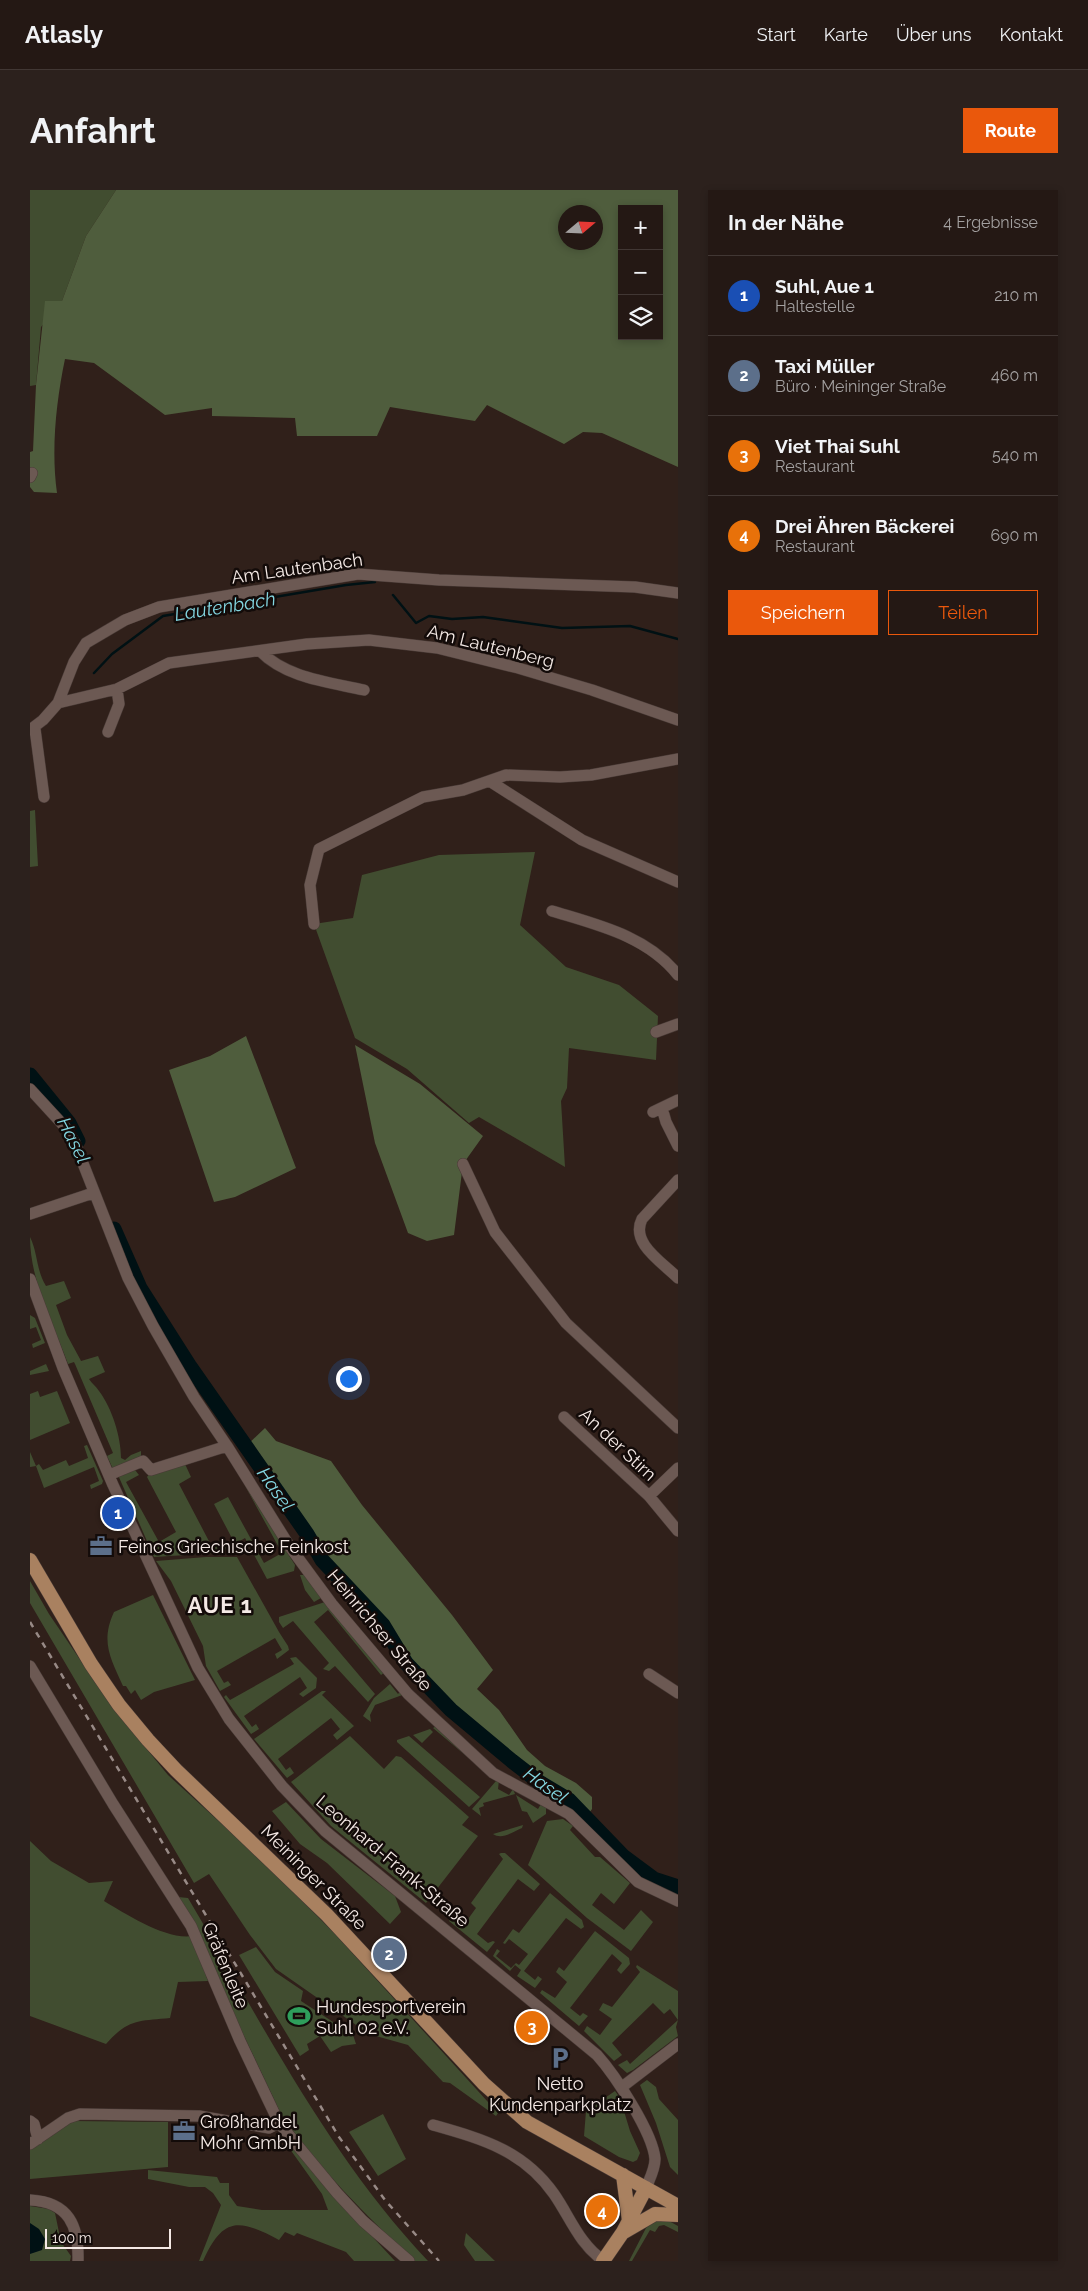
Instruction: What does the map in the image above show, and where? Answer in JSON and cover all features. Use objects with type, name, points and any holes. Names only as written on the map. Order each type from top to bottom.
[{"type":"main road","name":"Meininger Straße","points":[[31,1565],[91,1664],[119,1704],[176,1770],[327,1915],[465,2065],[526,2122],[678,2206]]},
{"type":"main road","points":[[623,2174],[626,2227]]},
{"type":"main road","points":[[603,2261],[626,2227],[646,2188]]},
{"type":"main road","points":[[626,2227],[649,2216],[666,2213],[678,2215]]},
{"type":"street","name":"Am Lautenbach","points":[[58,703],[74,662],[86,643],[125,620],[159,607],[358,574],[439,580],[635,587],[678,593]]},
{"type":"street","name":"Am Lautenberg","points":[[58,703],[117,689],[169,663],[307,644],[368,640],[437,648],[566,682],[678,720]]},
{"type":"street","points":[[260,650],[268,659],[299,674],[364,690]]},
{"type":"street","points":[[108,732],[119,704],[117,689]]},
{"type":"street","points":[[44,797],[32,729],[58,703]]},
{"type":"street","points":[[314,924],[310,885],[319,849],[423,797],[463,790],[506,776],[560,777],[591,775],[678,759]]},
{"type":"street","points":[[491,782],[582,840],[678,882]]},
{"type":"street","points":[[552,911],[630,937],[658,955],[678,975]]},
{"type":"street","points":[[656,1032],[678,1024]]},
{"type":"street","name":"Heinrichser Straße","points":[[30,1089],[65,1127],[74,1143],[128,1278],[194,1397],[227,1446],[292,1551],[332,1604],[408,1694],[493,1773],[568,1814],[638,1882],[678,1901]]},
{"type":"street","points":[[678,1100],[658,1110],[678,1146]]},
{"type":"street","points":[[463,1164],[495,1232],[566,1323],[678,1428]]},
{"type":"street","points":[[678,1180],[642,1218],[638,1226],[640,1241],[678,1278]]},
{"type":"street","points":[[30,1214],[94,1193]]},
{"type":"street","name":"Leonhard-Frank-Straße","points":[[30,1279],[63,1368],[109,1475],[202,1675],[234,1726],[282,1786],[325,1831],[598,2055],[622,2087],[653,2150],[654,2168],[646,2188]]},
{"type":"street","name":"An der Stirn","points":[[564,1417],[649,1496],[678,1530]]},
{"type":"street","points":[[109,1475],[143,1461],[150,1470],[227,1446]]},
{"type":"street","name":"An der Stirn","points":[[649,1496],[678,1468]]},
{"type":"street","name":"Gräfenleite","points":[[30,1666],[113,1804],[191,1926],[278,2124],[336,2193],[363,2221],[409,2261]]},
{"type":"street","points":[[649,1674],[678,1693]]},
{"type":"street","points":[[622,2087],[678,2044]]},
{"type":"street","points":[[34,2142],[68,2118],[80,2114],[199,2116],[269,2128],[278,2124]]},
{"type":"street","points":[[30,2121],[34,2124],[34,2142]]},
{"type":"street","points":[[433,2125],[492,2142],[539,2175],[555,2195],[582,2241],[603,2261]]},
{"type":"street","points":[[30,2200],[46,2202],[59,2208],[69,2218],[78,2236],[78,2261]]},
{"type":"green space","points":[[30,190],[116,190],[86,236],[62,301],[41,327],[36,385],[30,386]]},
{"type":"green space","points":[[116,190],[678,190],[678,467],[602,433],[583,432],[564,444],[487,405],[475,421],[390,407],[377,436],[297,436],[295,418],[212,416],[212,408],[165,415],[94,363],[65,359],[55,426],[54,460],[57,493],[34,492],[30,487],[30,452],[33,451],[36,385],[45,301],[62,301],[86,236]]},
{"type":"green space","points":[[35,810],[38,866],[30,867],[30,811]]},
{"type":"green space","points":[[535,852],[520,925],[566,967],[619,985],[658,1016],[656,1060],[569,1048],[567,1088],[561,1101],[565,1167],[479,1117],[469,1123],[407,1069],[355,1038],[314,924],[353,918],[362,875],[439,855]]},
{"type":"green space","points":[[246,1036],[296,1168],[235,1197],[214,1202],[169,1070],[210,1056]]},
{"type":"green space","points":[[355,1045],[420,1084],[483,1136],[463,1164],[454,1235],[427,1241],[408,1233],[375,1143]]},
{"type":"green space","points":[[30,1237],[40,1274],[46,1286],[64,1281],[71,1298],[56,1305],[67,1335],[81,1361],[98,1356],[105,1372],[89,1379],[104,1398],[112,1414],[121,1458],[125,1460],[141,1451],[141,1457],[113,1469],[107,1456],[113,1453],[74,1362],[68,1364],[43,1302],[34,1270]]},
{"type":"green space","points":[[30,1315],[35,1318],[45,1343],[33,1348],[32,1344],[41,1340],[36,1327],[30,1329]]},
{"type":"green space","points":[[46,1364],[49,1371],[30,1375],[30,1371]]},
{"type":"green space","points":[[38,1391],[40,1397],[57,1391],[70,1423],[30,1440],[30,1394]]},
{"type":"green space","points":[[265,1428],[276,1441],[331,1461],[362,1505],[452,1615],[493,1670],[477,1689],[499,1710],[527,1750],[545,1766],[576,1783],[592,1797],[592,1809],[587,1816],[569,1800],[539,1782],[512,1761],[428,1688],[406,1663],[383,1625],[322,1560],[307,1534],[246,1446]]},
{"type":"green space","points":[[87,1445],[103,1481],[102,1484],[91,1489],[90,1485],[99,1481],[94,1467],[44,1488],[36,1466],[39,1464],[43,1470],[66,1460],[69,1466],[88,1458],[84,1446]]},
{"type":"green space","points":[[30,1452],[36,1466],[30,1467]]},
{"type":"green space","points":[[185,1464],[191,1477],[179,1484],[211,1545],[224,1538],[228,1548],[219,1553],[154,1557],[118,1475],[135,1470],[139,1475],[126,1482],[159,1542],[176,1532],[147,1477],[150,1473]]},
{"type":"green space","points":[[244,1484],[295,1565],[294,1571],[267,1579],[245,1538],[235,1544],[214,1504],[228,1497],[264,1563],[282,1553]]},
{"type":"green space","points":[[206,1557],[237,1557],[289,1650],[277,1659],[275,1654],[282,1650],[275,1638],[217,1671],[224,1683],[228,1681],[231,1685],[220,1691],[206,1666],[203,1646],[171,1581],[156,1561]]},
{"type":"green space","points":[[300,1575],[305,1575],[321,1598],[314,1602],[305,1590]]},
{"type":"green space","points":[[30,1581],[49,1614],[113,1708],[168,1775],[267,1865],[335,1934],[498,2113],[496,2116],[450,2083],[443,2082],[408,2045],[369,2034],[276,1969],[250,1935],[209,1874],[194,1883],[30,1603]]},
{"type":"green space","points":[[153,1595],[195,1680],[154,1692],[141,1700],[135,1690],[131,1694],[126,1686],[123,1686],[111,1659],[108,1632],[114,1612]]},
{"type":"green space","points":[[325,1602],[385,1672],[381,1675],[328,1610],[314,1622],[375,1694],[368,1702],[335,1666],[329,1671],[323,1669],[329,1663],[293,1621],[283,1628],[279,1622],[279,1617]]},
{"type":"green space","points":[[296,1657],[317,1678],[316,1688],[303,1697],[299,1694],[307,1688],[300,1677],[244,1716],[252,1727],[256,1724],[259,1729],[251,1734],[224,1697],[226,1695],[230,1700],[294,1664],[290,1658]]},
{"type":"green space","points":[[390,1684],[398,1694],[402,1689],[405,1694],[375,1705],[370,1715],[371,1722],[363,1716],[374,1698]]},
{"type":"green space","points":[[322,1691],[326,1691],[322,1695],[354,1726],[337,1740],[333,1735],[340,1729],[331,1718],[278,1759],[286,1770],[290,1767],[294,1773],[287,1778],[254,1739]]},
{"type":"green space","points":[[438,1725],[499,1780],[498,1789],[509,1795],[513,1789],[515,1794],[483,1803],[484,1806],[479,1808],[481,1816],[472,1809],[496,1781],[433,1728]]},
{"type":"green space","points":[[430,1729],[433,1732],[422,1743],[413,1735]]},
{"type":"green space","points":[[350,1736],[384,1769],[396,1756],[401,1757],[469,1817],[462,1825],[478,1836],[426,1903],[331,1826],[291,1782]]},
{"type":"green space","points":[[409,1736],[480,1797],[469,1807],[397,1742],[397,1740]]},
{"type":"green space","points":[[516,1795],[538,1809],[541,1804],[546,1808],[546,1814],[533,1823],[527,1812],[522,1811]]},
{"type":"green space","points":[[286,1802],[321,1839],[395,1896],[401,1912],[390,1924],[327,1863],[300,1844],[272,1811]]},
{"type":"green space","points":[[563,1819],[573,1826],[570,1830],[595,1857],[600,1857],[630,1883],[614,1904],[601,1893],[592,1905],[624,1930],[641,1910],[653,1922],[631,1951],[587,1918],[528,1865],[547,1821]]},
{"type":"green space","points":[[523,1825],[522,1828],[508,1835],[496,1836],[493,1834]]},
{"type":"green space","points":[[30,1841],[51,1861],[89,1883],[113,1881],[104,1901],[123,1913],[146,1925],[170,1934],[192,1936],[208,1981],[178,1982],[170,2018],[135,2023],[121,2030],[106,2044],[30,2016]]},
{"type":"green space","points":[[505,1853],[540,1884],[534,1891],[518,1879],[477,1934],[488,1943],[495,1942],[487,1952],[449,1921],[451,1917],[463,1926],[476,1908],[471,1903],[503,1859],[499,1854]]},
{"type":"green space","points":[[550,1893],[582,1920],[584,1927],[581,1929],[566,1918],[524,1971],[535,1980],[538,1976],[542,1979],[535,1988],[517,1976],[521,1970],[515,1965],[510,1971],[493,1956],[497,1949],[500,1951],[496,1956],[511,1968],[516,1963],[519,1965],[528,1954],[509,1939],[505,1944],[503,1943],[513,1929],[519,1933]]},
{"type":"green space","points":[[178,1897],[188,1898],[298,2087],[328,2133],[392,2220],[428,2261],[414,2261],[378,2226],[327,2173],[281,2114]]},
{"type":"green space","points":[[595,1931],[629,1958],[630,1964],[621,1974],[617,1970],[622,1963],[612,1954],[570,2008],[580,2016],[583,2013],[588,2016],[579,2026],[540,1993],[542,1990],[555,1998],[567,1982],[556,1972],[559,1967],[564,1971]]},
{"type":"green space","name":"Hundesportverein Suhl 02 e.V.","points":[[256,1947],[275,1972],[303,1991],[301,2001],[353,2035],[356,2044],[342,2046],[331,2052],[320,2036],[307,2044],[309,2050],[300,2056],[239,1955]]},
{"type":"green space","points":[[637,1965],[678,1991],[678,2020],[670,2009],[664,2014],[653,2003],[612,2043],[622,2055],[614,2061],[584,2031],[587,2026],[600,2035],[612,2019],[599,2010],[603,2003],[612,2007],[640,1972],[636,1967]]},
{"type":"green space","points":[[678,2020],[676,2027],[678,2036],[633,2070],[627,2073],[618,2065],[627,2060],[630,2064]]},
{"type":"green space","points":[[647,2080],[656,2087],[659,2099],[678,2120],[678,2175],[670,2167],[656,2123],[640,2085]]},
{"type":"green space","points":[[615,2091],[620,2098],[630,2131],[640,2153],[637,2160],[633,2162],[619,2157],[584,2136],[586,2111]]},
{"type":"green space","points":[[383,2114],[406,2159],[378,2176],[349,2132]]},
{"type":"green space","points":[[72,2121],[168,2122],[168,2167],[30,2179],[30,2150]]},
{"type":"green space","points":[[285,2134],[343,2205],[395,2261],[354,2261],[346,2252],[297,2233],[294,2236],[285,2232],[279,2240],[242,2225],[225,2229],[210,2247],[203,2261],[199,2261],[221,2205],[213,2193],[205,2187],[189,2187],[148,2179],[148,2170],[217,2177],[220,2183],[229,2183],[229,2195],[237,2206],[262,2210],[328,2210],[322,2194],[282,2138]]},
{"type":"green space","points":[[30,2206],[49,2209],[55,2213],[61,2242],[71,2256],[70,2261],[30,2261]]},
{"type":"green space","points":[[656,2220],[669,2221],[678,2226],[678,2232],[664,2225],[659,2226],[655,2232],[650,2230],[632,2261],[629,2261],[646,2228]]},
{"type":"green space","points":[[466,2233],[495,2261],[475,2261],[464,2245]]},
{"type":"shaded area","points":[[30,2223],[39,2229],[45,2239],[42,2250],[30,2254]]},
{"type":"waterway","name":"Lautenbach","points":[[94,673],[112,654],[163,616],[346,585],[375,582]]},
{"type":"waterway","name":"Lautenbach","points":[[393,595],[416,623],[429,616],[452,619],[483,617],[562,628],[630,626],[678,639]]},
{"type":"waterway","name":"Hasel","points":[[30,1075],[69,1123],[78,1141]]},
{"type":"waterway","name":"Hasel","points":[[114,1229],[140,1288],[189,1365],[307,1534],[322,1560],[383,1625],[406,1663],[451,1710],[539,1782],[569,1800],[623,1856],[654,1879],[678,1887]]},
{"type":"railway","points":[[30,1622],[339,2137],[385,2200],[439,2261]]},
{"type":"place","name":"Suhl, Aue 1","points":[[118,1513]]},
{"type":"place","name":"Feinos Griechische Feinkost","points":[[101,1546]]},
{"type":"place","name":"Taxi Müller","points":[[389,1954]]},
{"type":"place","name":"Hundesportverein Suhl 02 e.V.","points":[[299,2016]]},
{"type":"place","name":"Viet Thai Suhl","points":[[532,2027]]},
{"type":"place","name":"Netto Kundenparkplatz","points":[[560,2058]]},
{"type":"place","name":"Großhandel Mohr GmbH","points":[[184,2131]]},
{"type":"place","name":"Drei Ähren Bäckerei","points":[[602,2211]]},
{"type":"district","name":"AUE 1","points":[[220,1605]]}]
